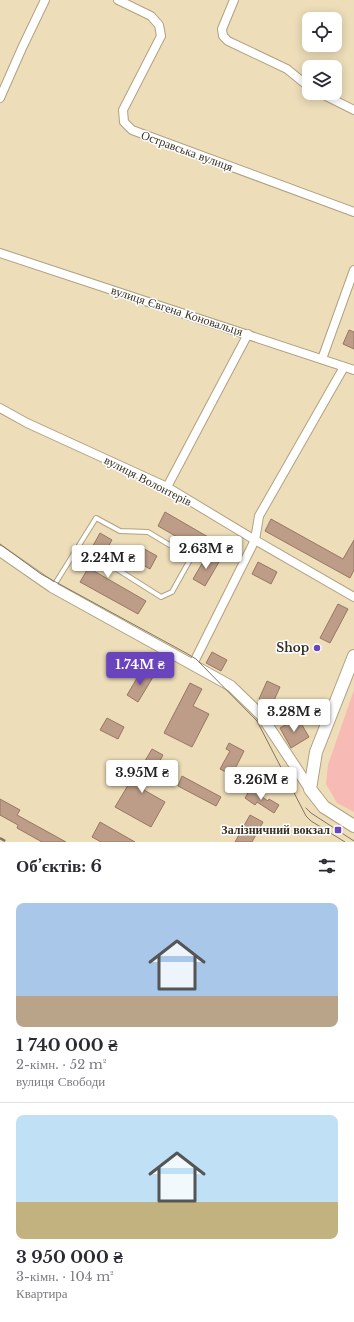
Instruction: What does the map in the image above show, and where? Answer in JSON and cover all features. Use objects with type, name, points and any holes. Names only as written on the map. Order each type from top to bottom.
[{"type":"main road","points":[[354,656],[316,752],[310,789],[324,807],[354,826]]},
{"type":"street","points":[[0,98],[45,0]]},
{"type":"street","name":"Остравська вулиця","points":[[118,0],[151,16],[159,25],[161,36],[124,110],[124,122],[132,130],[354,212]]},
{"type":"street","points":[[234,0],[222,29],[223,36],[228,41],[287,70],[302,82]]},
{"type":"street","points":[[334,100],[354,110]]},
{"type":"street","name":"вулиця Євгена Коновальця","points":[[0,253],[354,370]]},
{"type":"street","points":[[322,359],[354,270]]},
{"type":"street","points":[[167,487],[248,334]]},
{"type":"street","points":[[193,664],[255,540],[259,516],[344,366]]},
{"type":"street","name":"вулиця Волонтерів","points":[[0,408],[27,423],[167,487],[354,597]]},
{"type":"street","points":[[0,551],[52,587],[231,686],[261,715],[310,789]]},
{"type":"lane","points":[[52,587],[96,518],[120,531],[148,532],[191,558],[172,592],[161,597],[112,566]]},
{"type":"shaded area","points":[[354,690],[354,812],[337,803],[326,784],[328,765]]},
{"type":"building","points":[[349,330],[354,332],[354,349],[343,344]]},
{"type":"building","points":[[165,512],[215,541],[207,554],[158,526]]},
{"type":"building","points":[[271,519],[343,559],[354,540],[354,570],[350,578],[265,531]]},
{"type":"building","points":[[100,533],[112,540],[94,571],[146,601],[138,614],[80,582],[90,565],[84,562]]},
{"type":"building","points":[[139,546],[157,556],[150,569],[132,559]]},
{"type":"building","points":[[207,555],[219,562],[205,586],[193,579]]},
{"type":"building","points":[[258,562],[277,572],[271,584],[252,574]]},
{"type":"building","points":[[338,604],[348,609],[330,643],[320,638]]},
{"type":"building","points":[[212,652],[227,660],[221,671],[206,663]]},
{"type":"building","points":[[142,670],[153,677],[138,702],[127,695]]},
{"type":"building","points":[[267,681],[280,687],[272,705],[259,699]]},
{"type":"building","points":[[190,683],[202,689],[193,706],[209,714],[192,747],[164,733]]},
{"type":"building","points":[[107,718],[124,727],[118,739],[100,730]]},
{"type":"building","points":[[298,718],[309,737],[291,748],[280,728]]},
{"type":"building","points":[[229,743],[244,751],[232,775],[220,769],[230,751],[226,749]]},
{"type":"building","points":[[152,749],[163,755],[144,790],[165,802],[151,827],[115,807],[130,782],[132,783]]},
{"type":"building","points":[[269,775],[282,783],[277,791],[264,784]]},
{"type":"building","points":[[182,776],[221,797],[216,806],[178,786]]},
{"type":"building","points":[[250,789],[268,801],[269,799],[279,805],[274,813],[257,802],[255,805],[245,798]]},
{"type":"building","points":[[0,799],[20,810],[17,815],[66,842],[42,842],[17,828],[18,825],[0,815]]},
{"type":"building","points":[[250,815],[263,822],[252,842],[235,842]]},
{"type":"building","points":[[100,822],[135,842],[101,842],[92,837]]},
{"type":"tram line","points":[[0,544],[41,574],[196,659],[257,721],[306,816],[311,821],[345,842]]},
{"type":"tram line","points":[[306,808],[311,813],[354,841]]},
{"type":"railway","points":[[0,838],[7,842]]},
{"type":"place","name":"Shop","points":[[317,648]]},
{"type":"place","name":"Залізничний вокзал","points":[[338,830]]}]
